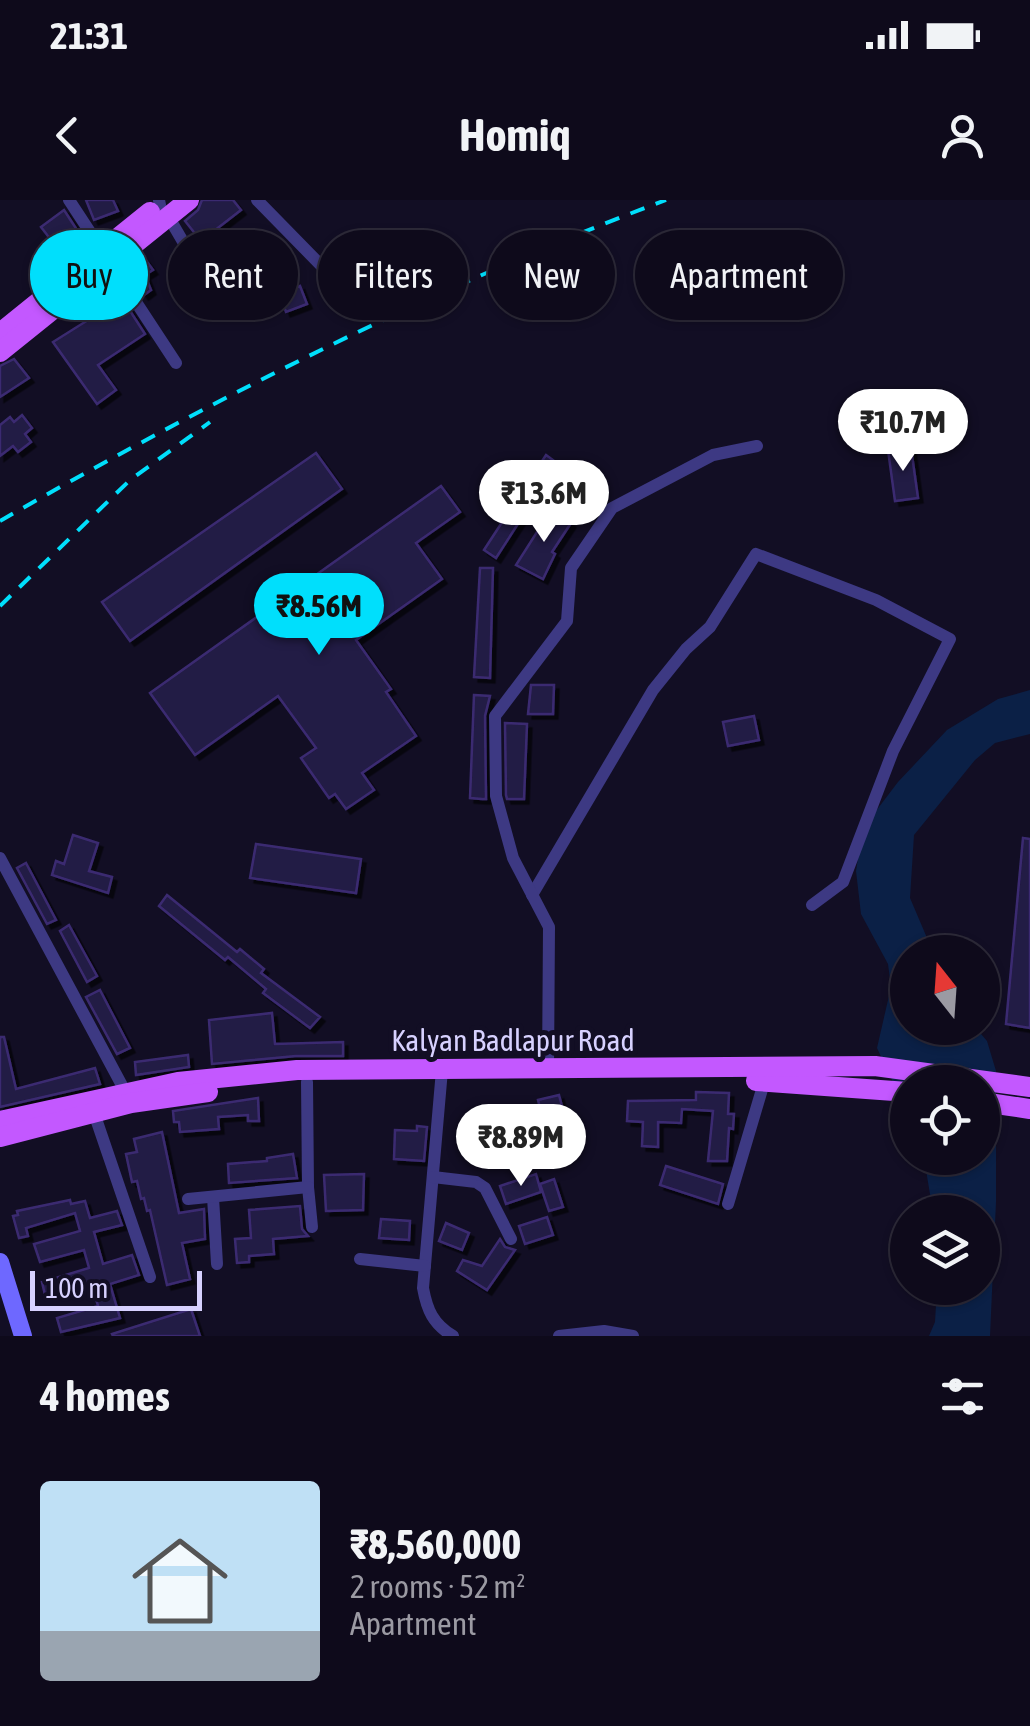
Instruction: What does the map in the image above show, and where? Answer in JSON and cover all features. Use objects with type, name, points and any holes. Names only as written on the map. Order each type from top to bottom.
[{"type":"main road","points":[[136,230],[163,205],[189,200]]},
{"type":"main road","points":[[0,334],[30,313]]},
{"type":"main road","points":[[0,352],[36,320]]},
{"type":"main road","name":"Kalyan Badlapur Road","points":[[0,1121],[125,1091],[297,1070],[441,1076],[766,1075],[875,1066],[1026,1097]]},
{"type":"main road","name":"Kalyan Badlapur Road","points":[[0,1137],[131,1104],[224,1089],[307,1082],[548,1070],[766,1075],[890,1090]]},
{"type":"main road","name":"Kalyan Badlapur Road","points":[[1000,1100],[1026,1097]]},
{"type":"main road","points":[[0,1262],[23,1336]]},
{"type":"street","points":[[69,200],[87,230]]},
{"type":"street","points":[[257,200],[318,262]]},
{"type":"street","points":[[163,205],[177,230]]},
{"type":"street","points":[[146,320],[176,364]]},
{"type":"street","points":[[548,1070],[548,927],[513,858],[496,796],[495,716],[567,622],[571,568],[612,508],[713,455],[757,446]]},
{"type":"street","points":[[532,896],[654,690],[686,650],[710,628],[756,554],[876,600],[950,640],[892,751],[843,882],[812,904]]},
{"type":"street","points":[[0,858],[125,1091]]},
{"type":"street","points":[[728,1204],[766,1075]]},
{"type":"street","points":[[441,1076],[423,1288],[427,1311],[441,1329],[453,1336]]},
{"type":"street","points":[[307,1082],[312,1227]]},
{"type":"street","points":[[94,1113],[150,1277]]},
{"type":"street","points":[[433,1177],[476,1182],[484,1188],[510,1239]]},
{"type":"street","points":[[188,1199],[308,1187]]},
{"type":"street","points":[[213,1197],[217,1264]]},
{"type":"street","points":[[360,1259],[425,1266]]},
{"type":"street","points":[[560,1336],[604,1332],[633,1336]]},
{"type":"water","points":[[1030,690],[1030,734],[995,743],[975,760],[914,835],[910,898],[926,935],[890,935],[890,979],[888,964],[861,914],[856,871],[863,828],[898,782],[947,730],[998,699]]},
{"type":"water","points":[[890,991],[890,1045],[988,1045],[994,1065],[890,1065],[890,1076],[877,1048]]},
{"type":"water","points":[[927,1175],[996,1175],[996,1195],[930,1195]]},
{"type":"water","points":[[936,1305],[991,1305],[990,1336],[929,1336]]},
{"type":"building","points":[[86,200],[113,200],[118,211],[94,220]]},
{"type":"building","points":[[202,200],[233,200],[241,210],[215,230],[192,230],[185,221],[198,210]]},
{"type":"building","points":[[64,210],[77,230],[43,230],[41,227]]},
{"type":"building","points":[[300,286],[307,304],[298,307],[298,287]]},
{"type":"building","points":[[88,320],[136,320],[145,334],[98,365],[116,390],[97,404],[53,342]]},
{"type":"building","points":[[14,359],[29,378],[0,397],[0,366]]},
{"type":"building","points":[[22,415],[32,428],[25,434],[31,442],[18,452],[13,446],[0,456],[0,425],[10,417],[14,422]]},
{"type":"building","points":[[911,448],[918,498],[895,501],[888,450]]},
{"type":"building","points":[[316,453],[342,489],[130,641],[102,602]]},
{"type":"building","points":[[546,455],[557,463],[496,558],[484,550]]},
{"type":"building","points":[[441,486],[460,512],[416,543],[442,579],[356,640],[391,689],[386,692],[416,736],[362,773],[374,790],[346,809],[335,794],[329,798],[301,758],[316,748],[278,696],[195,755],[150,693]]},
{"type":"building","points":[[551,510],[571,523],[552,552],[555,554],[543,579],[516,565]]},
{"type":"building","points":[[480,568],[493,568],[490,678],[474,677]]},
{"type":"building","points":[[531,685],[554,685],[553,714],[528,714]]},
{"type":"building","points":[[474,695],[490,696],[485,716],[486,799],[470,798]]},
{"type":"building","points":[[754,716],[759,740],[728,746],[723,722]]},
{"type":"building","points":[[505,723],[527,724],[524,799],[507,799],[506,795]]},
{"type":"building","points":[[73,835],[98,843],[89,871],[112,877],[108,893],[52,875],[56,861],[64,864]]},
{"type":"building","points":[[1023,838],[1030,839],[1030,1028],[1006,1024]]},
{"type":"building","points":[[256,844],[361,859],[356,893],[250,878]]},
{"type":"building","points":[[26,863],[56,920],[47,924],[17,868]]},
{"type":"building","points":[[167,895],[237,952],[240,949],[264,969],[261,973],[320,1017],[310,1028],[263,993],[266,989],[228,957],[225,960],[159,906]]},
{"type":"building","points":[[69,925],[97,976],[87,982],[60,931]]},
{"type":"building","points":[[100,990],[130,1048],[117,1054],[86,997]]},
{"type":"building","points":[[272,1013],[275,1044],[343,1042],[343,1056],[212,1064],[209,1020]]},
{"type":"building","points":[[0,1037],[4,1037],[16,1089],[95,1068],[100,1084],[0,1107]]},
{"type":"building","points":[[188,1055],[189,1067],[136,1075],[135,1062]]},
{"type":"building","points":[[696,1092],[729,1093],[728,1114],[734,1114],[727,1161],[708,1161],[713,1111],[682,1109],[681,1123],[658,1122],[658,1147],[642,1146],[643,1122],[627,1121],[628,1101],[696,1100]]},
{"type":"building","points":[[559,1095],[572,1144],[550,1149],[538,1100]]},
{"type":"building","points":[[258,1098],[259,1121],[248,1121],[248,1115],[218,1117],[219,1129],[180,1132],[179,1122],[174,1122],[173,1111]]},
{"type":"building","points":[[417,1126],[427,1127],[424,1161],[394,1159],[395,1130],[417,1131]]},
{"type":"building","points":[[162,1132],[179,1213],[204,1209],[205,1239],[182,1243],[190,1279],[167,1285],[150,1210],[141,1199],[137,1181],[132,1182],[126,1154],[137,1152],[134,1139]]},
{"type":"building","points":[[293,1154],[297,1178],[229,1183],[228,1164]]},
{"type":"building","points":[[666,1166],[723,1184],[718,1204],[660,1185]]},
{"type":"building","points":[[364,1174],[363,1210],[326,1211],[324,1175]]},
{"type":"building","points":[[536,1174],[541,1192],[506,1204],[500,1186]]},
{"type":"building","points":[[554,1179],[563,1207],[549,1211],[540,1184]]},
{"type":"building","points":[[70,1200],[71,1204],[85,1201],[90,1218],[117,1211],[122,1225],[94,1232],[103,1264],[132,1255],[139,1275],[110,1284],[120,1318],[61,1332],[57,1318],[98,1306],[91,1281],[45,1295],[42,1282],[89,1268],[84,1250],[40,1262],[34,1244],[80,1231],[75,1213],[26,1228],[28,1236],[19,1238],[13,1216],[18,1215],[17,1211]]},
{"type":"building","points":[[300,1206],[302,1229],[308,1236],[273,1239],[274,1254],[249,1256],[249,1262],[237,1263],[235,1239],[251,1238],[249,1210]]},
{"type":"building","points":[[547,1217],[553,1235],[525,1244],[519,1226]]},
{"type":"building","points":[[381,1219],[410,1221],[409,1240],[379,1238]]},
{"type":"building","points":[[446,1223],[469,1233],[462,1250],[439,1241]]},
{"type":"building","points":[[500,1239],[505,1247],[515,1250],[487,1290],[457,1271],[463,1260],[482,1266]]},
{"type":"building","points":[[191,1309],[200,1336],[112,1334]]},
{"type":"railway","points":[[0,521],[327,347],[496,269],[666,200]]},
{"type":"railway","points":[[0,606],[130,480],[210,422]]}]
